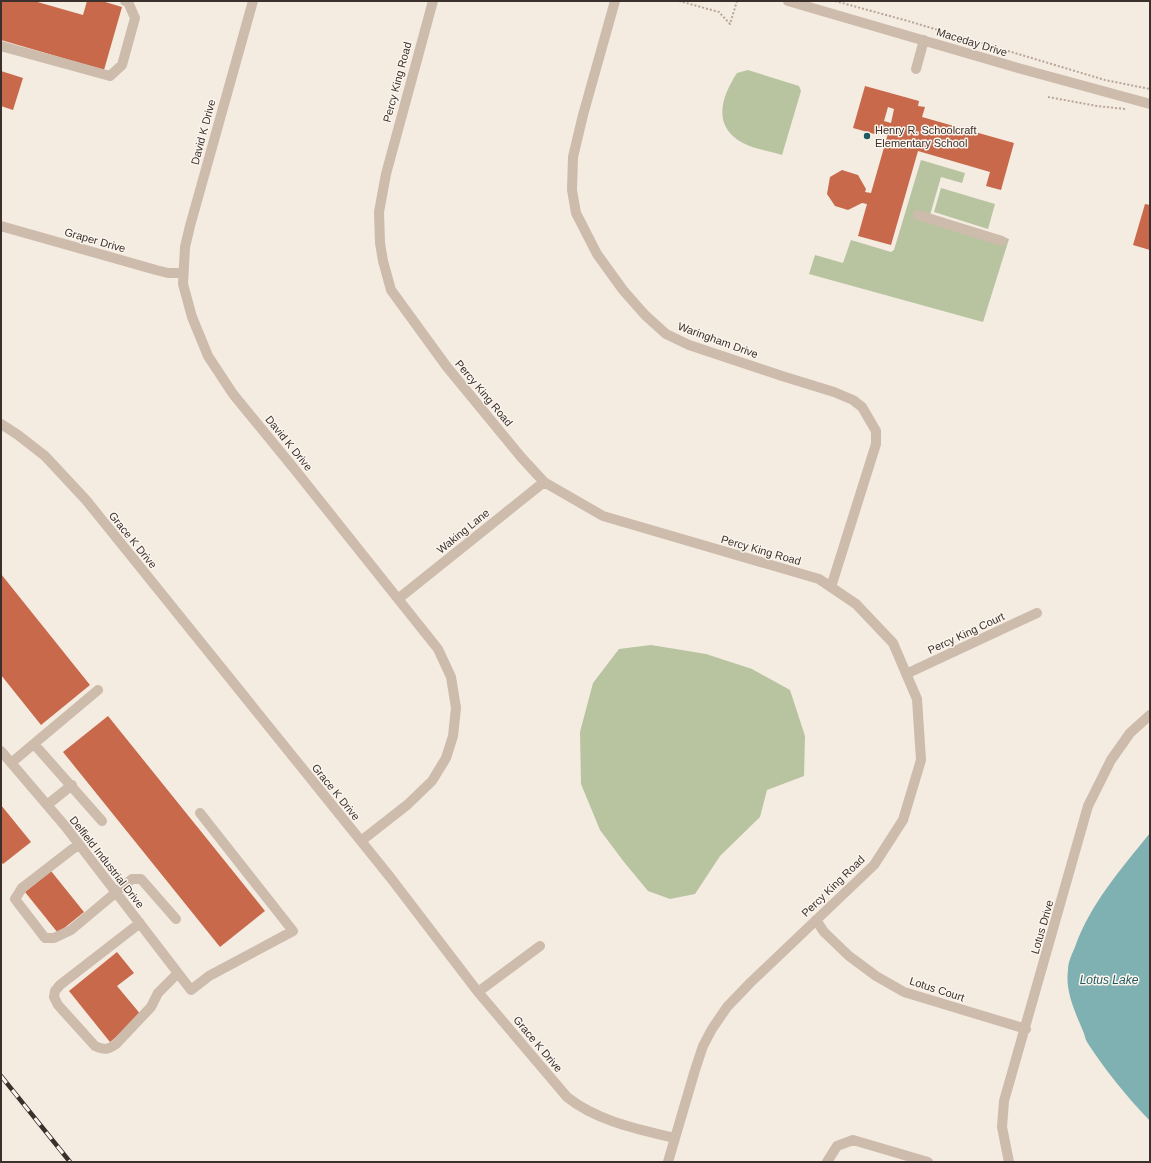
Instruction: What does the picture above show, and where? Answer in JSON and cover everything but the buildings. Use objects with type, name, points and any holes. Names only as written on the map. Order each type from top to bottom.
[{"type":"street","points":[[1,46],[110,76],[122,64],[135,18],[128,2],[125,1]]},
{"type":"street","name":"David K Drive","points":[[253,1],[185,248],[183,284],[192,317],[208,356],[233,394],[438,649],[451,677],[456,708],[453,736],[446,758],[432,781],[407,805],[360,841]]},
{"type":"street","name":"Percy King Road","points":[[433,1],[386,174],[379,212],[380,243],[391,290],[447,367],[521,457],[544,482],[603,516],[819,579],[856,604],[893,643],[917,699],[920,760],[903,820],[874,864],[750,982],[727,1007],[712,1028],[703,1046],[695,1070],[668,1162]]},
{"type":"street","name":"Waringham Drive","points":[[615,1],[583,115],[573,157],[572,190],[576,213],[597,254],[623,290],[645,315],[666,334],[689,345],[834,392],[853,400],[862,407],[876,430],[876,444],[831,588]]},
{"type":"street","name":"Maceday Drive","points":[[788,1],[1018,68],[1150,104]]},
{"type":"street","points":[[916,69],[924,40]]},
{"type":"street","points":[[918,215],[1002,241]]},
{"type":"street","name":"Graper Drive","points":[[1,226],[156,270],[168,273],[183,273]]},
{"type":"street","name":"Grace K Drive","points":[[1,424],[46,456],[86,500],[360,841],[478,992],[567,1097],[579,1107],[597,1116],[674,1138]]},
{"type":"street","name":"Waking Lane","points":[[398,599],[544,482]]},
{"type":"street","name":"Percy King Court","points":[[906,674],[1036,613]]},
{"type":"street","points":[[11,763],[98,690]]},
{"type":"street","name":"Lotus Drive","points":[[1009,1162],[1002,1127],[1004,1101],[1026,1029],[1088,806],[1111,760],[1130,733],[1150,715]]},
{"type":"street","points":[[34,744],[72,785],[102,821]]},
{"type":"street","name":"Delfield Industrial Drive","points":[[1,751],[79,844],[191,990],[209,976],[293,931],[200,813]]},
{"type":"street","points":[[47,805],[72,785]]},
{"type":"street","points":[[79,844],[22,888],[15,899],[45,938],[54,938],[71,930],[132,879],[141,879],[176,919]]},
{"type":"street","name":"Lotus Court","points":[[816,920],[824,932],[849,956],[876,976],[904,992],[1026,1029]]},
{"type":"street","points":[[140,923],[60,985],[55,991],[54,997],[58,1005],[95,1046],[103,1049],[110,1048],[116,1044],[151,1007],[158,993],[178,973]]},
{"type":"street","points":[[478,992],[540,946]]},
{"type":"street","points":[[828,1162],[837,1146],[853,1140],[928,1162]]},
{"type":"path","points":[[679,1],[719,12],[730,24],[737,1]]},
{"type":"path","points":[[835,1],[908,21],[1105,80],[1150,89]]},
{"type":"path","points":[[1048,96],[1097,106],[1127,109]]},
{"type":"green space","points":[[748,70],[799,86],[801,91],[782,155],[747,145],[733,136],[726,128],[722,110],[727,91],[737,73]]},
{"type":"green space","points":[[921,160],[965,173],[962,183],[941,177],[930,215],[1009,239],[983,322],[809,274],[815,255],[843,263],[851,240],[891,252],[894,250]]},
{"type":"green space","points":[[941,188],[995,204],[988,229],[934,212]]},
{"type":"green space","points":[[651,645],[706,654],[752,669],[790,690],[805,736],[804,776],[767,790],[760,817],[720,856],[695,894],[670,899],[648,891],[624,862],[600,830],[581,784],[580,732],[593,683],[619,649]]},
{"type":"water","name":"Lotus Lake","points":[[1150,833],[1150,1121],[1101,1063],[1087,1042],[1071,1001],[1067,978],[1070,958],[1089,916],[1118,873]]},
{"type":"railway","points":[[1,1076],[70,1162]]},
{"type":"place","name":"Henry R. Schoolcraft Elementary School","points":[[867,136]]}]
